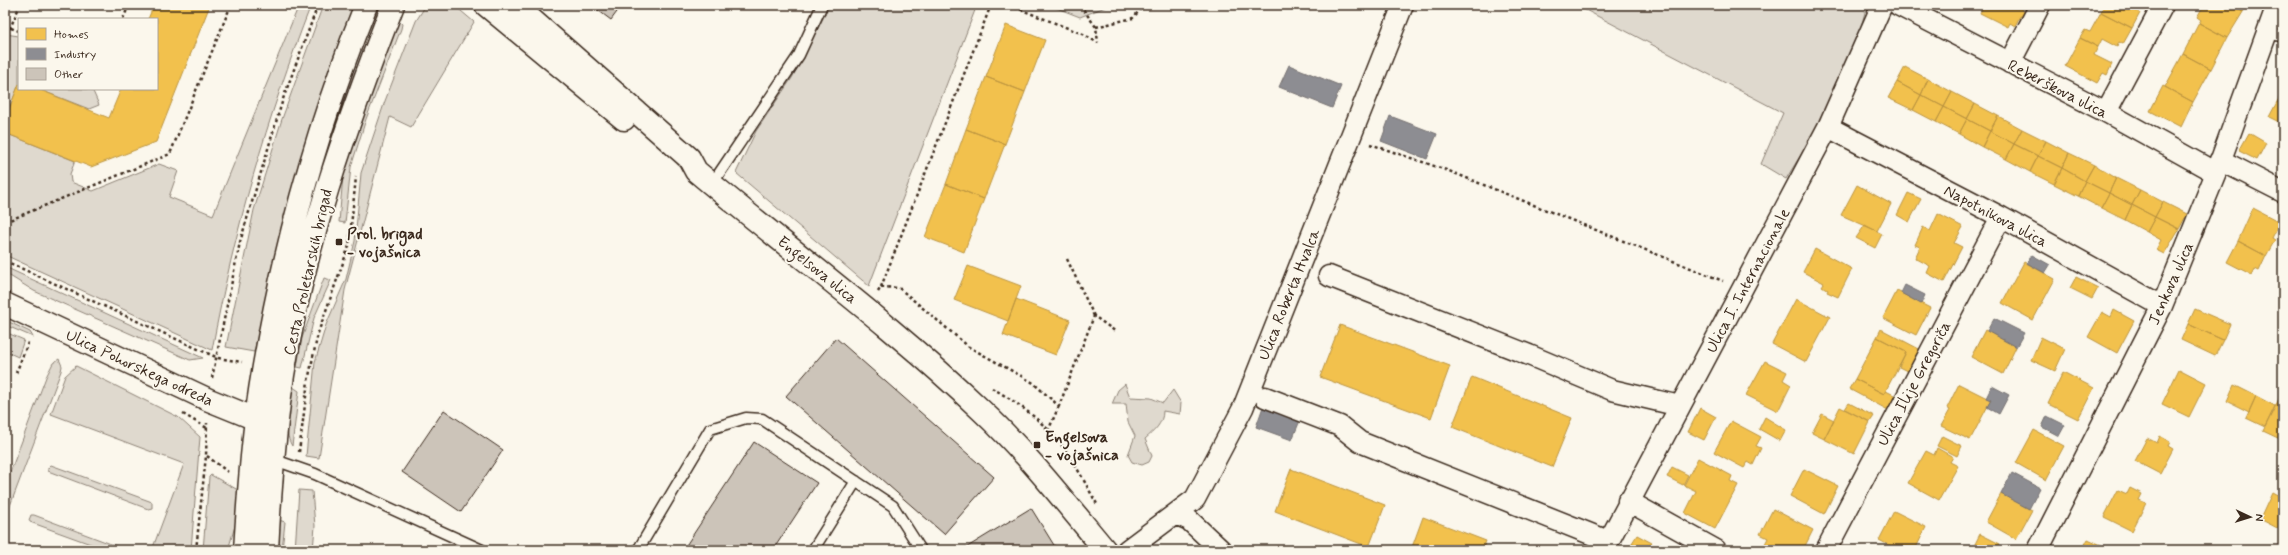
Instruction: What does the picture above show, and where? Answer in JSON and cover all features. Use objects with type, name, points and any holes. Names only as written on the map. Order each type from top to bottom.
[{"type":"street","name":"Cesta Proletarskih brigad","points":[[245,550],[263,456],[266,423],[264,367],[287,252],[330,103],[366,5]]},
{"type":"street","name":"Cesta Proletarskih brigad","points":[[266,423],[285,366],[308,258],[322,202],[353,107],[392,5]]},
{"type":"street","points":[[486,5],[682,165],[704,178]]},
{"type":"street","name":"Engelsova ulica","points":[[515,5],[689,158],[704,178],[879,320],[981,409],[1021,449],[1105,550]]},
{"type":"street","name":"Ulica Roberta Hvalca","points":[[1127,550],[1195,500],[1243,408],[1404,5]]},
{"type":"street","name":"Ulica I. Internacionale","points":[[1606,545],[1628,501],[1828,127],[1882,5]]},
{"type":"street","name":"Reberškova ulica","points":[[1898,5],[2106,112],[2218,167],[2283,192]]},
{"type":"street","points":[[2010,63],[2040,5]]},
{"type":"street","points":[[2106,112],[2163,5]]},
{"type":"street","name":"Jenkova ulica","points":[[2038,550],[2162,306],[2218,167],[2275,34],[2278,5]]},
{"type":"street","name":"Napotnikova ulica","points":[[1828,127],[2001,217],[2162,306]]},
{"type":"street","name":"Ulica Ilije Gregoriča","points":[[1826,550],[2001,217]]},
{"type":"street","points":[[1329,276],[1522,352],[1612,390],[1680,406]]},
{"type":"street","name":"Ulica Pohorskega odreda","points":[[5,304],[209,400],[266,423]]},
{"type":"street","points":[[1265,397],[1340,426],[1360,442],[1606,545]]},
{"type":"street","name":"Cesta Proletarskih brigad","points":[[263,456],[267,550]]},
{"type":"street","points":[[1628,501],[1716,550]]},
{"type":"street","points":[[1176,514],[1189,520],[1221,550]]},
{"type":"lane","points":[[704,178],[799,55],[822,5]]},
{"type":"lane","points":[[638,550],[710,429],[746,418],[762,420],[893,506],[921,550]]},
{"type":"lane","points":[[263,456],[315,474],[482,550]]},
{"type":"lane","points":[[814,550],[856,481]]},
{"type":"path","points":[[5,40],[20,5]]},
{"type":"path","points":[[123,18],[129,5]]},
{"type":"path","points":[[5,222],[170,154],[231,5]]},
{"type":"path","points":[[213,369],[218,358],[240,242],[283,99],[318,5]]},
{"type":"path","points":[[876,296],[881,287],[991,5]]},
{"type":"path","points":[[1009,5],[1083,34],[1098,42],[1096,27],[1080,5]]},
{"type":"path","points":[[1096,27],[1133,18],[1144,5]]},
{"type":"path","points":[[11,28],[18,31]]},
{"type":"path","points":[[1364,142],[1450,171],[1742,288]]},
{"type":"path","points":[[299,451],[308,381],[318,333],[349,246],[356,172]]},
{"type":"path","points":[[1067,259],[1094,316],[1116,332]]},
{"type":"path","points":[[5,261],[218,358],[248,363]]},
{"type":"path","points":[[881,287],[898,288],[969,347],[1032,382],[1059,406]]},
{"type":"path","points":[[1048,431],[1094,316]]},
{"type":"path","points":[[16,373],[30,339]]},
{"type":"path","points":[[5,399],[8,392]]},
{"type":"path","points":[[196,550],[206,456],[207,428]]},
{"type":"path","points":[[206,456],[234,475]]},
{"type":"shaded area","points":[[299,5],[311,5],[280,90],[253,175],[241,218],[212,350],[5,255],[5,133],[75,161],[70,174],[71,182],[93,191],[159,164],[178,171],[169,197],[213,215]]},
{"type":"shaded area","points":[[323,5],[355,5],[312,124],[292,191],[254,352],[226,347],[254,210],[282,119]]},
{"type":"shaded area","points":[[426,5],[454,5],[474,22],[411,127],[390,117],[345,290],[319,458],[306,456],[315,362],[326,325],[346,279],[355,241],[361,173],[385,101],[416,21]]},
{"type":"shaded area","points":[[830,5],[977,5],[869,286],[736,173],[756,131],[792,78]]},
{"type":"shaded area","points":[[1049,5],[1110,5],[1080,17]]},
{"type":"shaded area","points":[[1576,5],[1867,5],[1856,45],[1813,135],[1786,179],[1761,164],[1783,113]]},
{"type":"shaded area","points":[[399,21],[402,24],[401,29],[366,119],[351,167],[345,223],[339,222],[344,164]]},
{"type":"shaded area","points":[[5,34],[18,36],[18,86],[5,119]]},
{"type":"shaded area","points":[[41,90],[92,90],[99,105],[89,109]]},
{"type":"shaded area","points":[[5,267],[203,358],[190,360],[34,291],[5,273]]},
{"type":"shaded area","points":[[324,278],[331,280],[314,318],[302,368],[297,367],[302,338]]},
{"type":"shaded area","points":[[5,320],[30,332],[33,337],[5,325]]},
{"type":"shaded area","points":[[5,332],[24,340],[18,357],[5,351]]},
{"type":"shaded area","points":[[59,359],[62,366],[61,371],[5,519],[5,486],[46,377],[53,363]]},
{"type":"shaded area","points":[[76,366],[178,417],[200,437],[191,550],[152,550],[184,464],[51,414],[65,376]]},
{"type":"shaded area","points":[[1125,384],[1130,397],[1151,398],[1163,403],[1173,390],[1181,403],[1180,414],[1163,411],[1163,416],[1160,423],[1145,439],[1152,456],[1149,462],[1142,465],[1132,462],[1128,455],[1135,436],[1128,422],[1126,404],[1112,404],[1118,390]]},
{"type":"shaded area","points":[[293,387],[299,391],[292,446],[289,440],[287,425]]},
{"type":"shaded area","points":[[51,465],[152,502],[152,508],[148,509],[48,471],[48,468]]},
{"type":"shaded area","points":[[211,475],[238,490],[237,519],[228,550],[203,550],[209,477]]},
{"type":"shaded area","points":[[299,490],[312,491],[315,526],[313,550],[295,550]]},
{"type":"shaded area","points":[[31,515],[127,550],[107,550],[30,522],[29,520]]},
{"type":"shaded area","points":[[279,520],[285,522],[282,550],[277,550]]},
{"type":"building: Homes","points":[[154,5],[210,5],[156,142],[91,167],[5,133],[5,119],[18,86],[18,90],[40,90],[109,118],[121,90],[158,90],[158,18],[148,18]]},
{"type":"building: Homes","points":[[1984,5],[2018,5],[2026,14],[2024,18],[2020,16],[2015,26],[2010,23],[2008,27],[1980,13]]},
{"type":"building: Homes","points":[[2104,5],[2137,5],[2136,11],[2140,13],[2132,28],[2101,12]]},
{"type":"building: Homes","points":[[2204,5],[2231,5],[2243,12],[2227,38],[2199,23],[2201,20],[2197,17]]},
{"type":"building: Homes","points":[[2231,5],[2246,5],[2243,12]]},
{"type":"building: Homes","points":[[2101,12],[2132,28],[2123,44],[2119,42],[2117,47],[2102,39],[2098,47],[2080,38],[2085,30],[2090,32]]},
{"type":"building: Homes","points":[[2199,23],[2227,38],[2211,69],[2183,54]]},
{"type":"building: Homes","points":[[1006,25],[1045,40],[1025,92],[986,77]]},
{"type":"building: Homes","points":[[2080,38],[2098,47],[2094,55],[2112,64],[2107,75],[2103,73],[2097,83],[2065,66]]},
{"type":"building: Homes","points":[[2183,54],[2211,69],[2193,102],[2165,87]]},
{"type":"building: Homes","points":[[1905,67],[1928,79],[1921,95],[1897,82]]},
{"type":"building: Homes","points":[[986,77],[1025,92],[1005,144],[966,129]]},
{"type":"building: Homes","points":[[1928,79],[1952,92],[1944,107],[1921,95]]},
{"type":"building: Homes","points":[[1897,82],[1921,95],[1913,110],[1888,98]]},
{"type":"building: Homes","points":[[2163,86],[2193,102],[2181,127],[2150,111]]},
{"type":"building: Homes","points":[[2283,91],[2283,105],[2277,102]]},
{"type":"building: Homes","points":[[1952,92],[1975,104],[1967,119],[1944,107]]},
{"type":"building: Homes","points":[[1921,95],[1944,107],[1936,122],[1913,110]]},
{"type":"building: Homes","points":[[2277,102],[2283,105],[2283,124],[2269,117]]},
{"type":"building: Homes","points":[[1975,104],[1998,116],[1990,131],[1967,119]]},
{"type":"building: Homes","points":[[1944,107],[1967,119],[1959,134],[1936,122]]},
{"type":"building: Homes","points":[[1998,116],[2022,129],[2014,144],[1990,131]]},
{"type":"building: Homes","points":[[1967,119],[1990,131],[1982,147],[1959,134]]},
{"type":"building: Homes","points":[[966,129],[1005,144],[984,199],[946,184]]},
{"type":"building: Homes","points":[[2022,129],[2046,141],[2038,156],[2014,144]]},
{"type":"building: Homes","points":[[1990,131],[2014,144],[2006,159],[1982,147]]},
{"type":"building: Homes","points":[[2249,133],[2266,143],[2257,160],[2239,151]]},
{"type":"building: Homes","points":[[2046,141],[2069,153],[2062,168],[2038,156]]},
{"type":"building: Homes","points":[[2014,144],[2038,156],[2030,172],[2006,159]]},
{"type":"building: Homes","points":[[2069,153],[2094,165],[2085,181],[2062,168]]},
{"type":"building: Homes","points":[[2038,156],[2062,168],[2054,184],[2030,172]]},
{"type":"building: Homes","points":[[2094,165],[2116,178],[2109,193],[2085,181]]},
{"type":"building: Homes","points":[[2062,168],[2085,181],[2078,196],[2054,184]]},
{"type":"building: Homes","points":[[2116,178],[2140,190],[2132,205],[2109,193]]},
{"type":"building: Homes","points":[[2085,181],[2109,193],[2101,208],[2078,196]]},
{"type":"building: Homes","points":[[946,184],[984,199],[964,252],[925,237]]},
{"type":"building: Homes","points":[[1857,185],[1891,204],[1877,231],[1841,215]]},
{"type":"building: Homes","points":[[2140,190],[2163,202],[2155,217],[2132,205]]},
{"type":"building: Homes","points":[[1908,193],[1921,199],[1909,222],[1897,215]]},
{"type":"building: Homes","points":[[2109,193],[2132,205],[2125,220],[2101,208]]},
{"type":"building: Homes","points":[[2163,202],[2187,214],[2179,229],[2155,217]]},
{"type":"building: Homes","points":[[2132,205],[2155,217],[2147,232],[2125,220]]},
{"type":"building: Homes","points":[[2253,208],[2280,222],[2272,238],[2275,240],[2266,256],[2238,241]]},
{"type":"building: Homes","points":[[1938,214],[1963,227],[1954,243],[1962,247],[1944,282],[1927,273],[1930,266],[1915,258],[1920,247],[1915,245],[1923,227],[1930,231]]},
{"type":"building: Homes","points":[[2155,217],[2179,229],[2164,254],[2156,250],[2161,240],[2147,232]]},
{"type":"building: Homes","points":[[1865,225],[1882,234],[1875,248],[1856,238]]},
{"type":"building: Homes","points":[[2238,241],[2266,256],[2259,271],[2255,269],[2252,275],[2227,262]]},
{"type":"building: Homes","points":[[1815,249],[1852,269],[1838,297],[1827,292],[1828,290],[1822,286],[1824,283],[1803,272]]},
{"type":"building: Homes","points":[[2024,262],[2055,279],[2033,320],[2002,303]]},
{"type":"building: Homes","points":[[968,266],[1021,286],[1008,321],[954,300]]},
{"type":"building: Homes","points":[[2076,277],[2098,288],[2092,299],[2070,288]]},
{"type":"building: Homes","points":[[1897,291],[1930,308],[1916,335],[1883,318]]},
{"type":"building: Homes","points":[[1016,299],[1070,320],[1056,355],[1003,335]]},
{"type":"building: Homes","points":[[1796,299],[1830,317],[1806,362],[1772,344]]},
{"type":"building: Homes","points":[[2195,309],[2230,324],[2223,340],[2188,324]]},
{"type":"building: Homes","points":[[2114,310],[2134,321],[2117,353],[2088,337],[2102,312],[2111,317]]},
{"type":"building: Homes","points":[[2188,324],[2223,340],[2215,356],[2181,340]]},
{"type":"building: Homes","points":[[1340,325],[1450,366],[1431,418],[1320,377]]},
{"type":"building: Homes","points":[[1881,329],[1921,350],[1909,372],[1899,367],[1906,352],[1877,337]]},
{"type":"building: Homes","points":[[1985,330],[2016,347],[2003,374],[1971,357]]},
{"type":"building: Homes","points":[[1877,337],[1906,352],[1884,394],[1855,379]]},
{"type":"building: Homes","points":[[2041,337],[2065,349],[2055,371],[2031,360]]},
{"type":"building: Homes","points":[[1765,361],[1787,372],[1783,380],[1791,385],[1778,411],[1746,395]]},
{"type":"building: Homes","points":[[2179,369],[2206,383],[2189,417],[2162,404]]},
{"type":"building: Homes","points":[[2063,372],[2094,388],[2078,419],[2048,404]]},
{"type":"building: Homes","points":[[1472,377],[1572,418],[1552,467],[1452,427]]},
{"type":"building: Homes","points":[[1855,379],[1884,394],[1886,391],[1898,397],[1890,411],[1849,389]]},
{"type":"building: Homes","points":[[1959,384],[1991,400],[1970,440],[1941,426],[1950,410],[1947,408]]},
{"type":"building: Homes","points":[[2234,385],[2256,396],[2249,412],[2227,401]]},
{"type":"building: Homes","points":[[2256,396],[2275,406],[2265,427],[2246,418]]},
{"type":"building: Homes","points":[[2280,397],[2283,399],[2283,432],[2280,439],[2263,431]]},
{"type":"building: Homes","points":[[1849,403],[1874,416],[1870,422],[1845,409]]},
{"type":"building: Homes","points":[[1840,407],[1870,422],[1854,454],[1824,439]]},
{"type":"building: Homes","points":[[1700,408],[1716,417],[1704,440],[1688,432]]},
{"type":"building: Homes","points":[[1822,414],[1834,420],[1824,439],[1812,433]]},
{"type":"building: Homes","points":[[1765,417],[1786,430],[1780,441],[1759,429]]},
{"type":"building: Homes","points":[[1731,421],[1761,437],[1756,446],[1761,448],[1753,465],[1748,462],[1744,468],[1714,452]]},
{"type":"building: Homes","points":[[2034,430],[2064,446],[2046,480],[2016,463]]},
{"type":"building: Homes","points":[[1942,436],[1962,446],[1957,456],[1937,446]]},
{"type":"building: Homes","points":[[2160,436],[2170,442],[2168,446],[2173,449],[2160,474],[2135,461],[2147,438],[2157,443]]},
{"type":"building: Homes","points":[[1937,448],[1953,457],[1950,462],[1958,466],[1939,500],[1908,483],[1926,451],[1934,455]]},
{"type":"building: Homes","points":[[1698,458],[1732,476],[1730,481],[1738,485],[1715,529],[1685,513],[1696,491],[1684,485]]},
{"type":"building: Homes","points":[[1672,467],[1688,475],[1683,485],[1667,477]]},
{"type":"building: Homes","points":[[1291,469],[1385,505],[1369,547],[1275,511]]},
{"type":"building: Homes","points":[[1804,469],[1838,486],[1824,514],[1790,496]]},
{"type":"building: Homes","points":[[2130,488],[2142,494],[2139,500],[2146,503],[2132,531],[2104,517],[2118,490],[2127,494]]},
{"type":"building: Homes","points":[[2272,493],[2283,499],[2283,531],[2260,519]]},
{"type":"building: Homes","points":[[2001,494],[2032,510],[2016,539],[1986,522]]},
{"type":"building: Homes","points":[[1773,509],[1813,530],[1803,550],[1762,550],[1768,538],[1760,534]]},
{"type":"building: Homes","points":[[1894,511],[1926,527],[1915,550],[1898,550],[1879,540]]},
{"type":"building: Homes","points":[[1423,517],[1486,541],[1482,550],[1411,550]]},
{"type":"building: Homes","points":[[1980,534],[2000,544],[1997,550],[1972,550]]},
{"type":"building: Homes","points":[[1637,535],[1652,543],[1649,550],[1632,543]]},
{"type":"building: Homes","points":[[2088,539],[2112,550],[2082,550]]},
{"type":"building: Homes","points":[[1632,543],[1645,550],[1629,550]]},
{"type":"building: Industry","points":[[1289,65],[1341,86],[1332,108],[1279,87]]},
{"type":"building: Industry","points":[[1390,116],[1437,134],[1427,159],[1381,141]]},
{"type":"building: Industry","points":[[2032,255],[2050,265],[2045,273],[2027,263]]},
{"type":"building: Industry","points":[[1905,285],[1925,295],[1921,304],[1901,293]]},
{"type":"building: Industry","points":[[1994,318],[2024,333],[2016,347],[1987,331]]},
{"type":"building: Industry","points":[[1992,386],[2009,395],[1999,414],[1987,407],[1991,400],[1986,398]]},
{"type":"building: Industry","points":[[1264,404],[1301,418],[1292,440],[1256,427]]},
{"type":"building: Industry","points":[[2047,416],[2065,425],[2059,436],[2042,427]]},
{"type":"building: Industry","points":[[2012,473],[2040,488],[2029,509],[2001,494]]},
{"type":"building: Other","points":[[591,5],[622,5],[611,20]]},
{"type":"building: Other","points":[[836,338],[994,477],[944,534],[786,396]]},
{"type":"building: Other","points":[[444,410],[503,450],[461,512],[402,472]]},
{"type":"building: Other","points":[[754,442],[817,483],[773,550],[683,550]]},
{"type":"building: Other","points":[[1031,508],[1057,550],[964,549]]},
{"type":"place","name":"Prol. brigad - vojašnica","points":[[339,242]]},
{"type":"place","name":"Engelsova - vojašnica","points":[[1037,445]]}]
